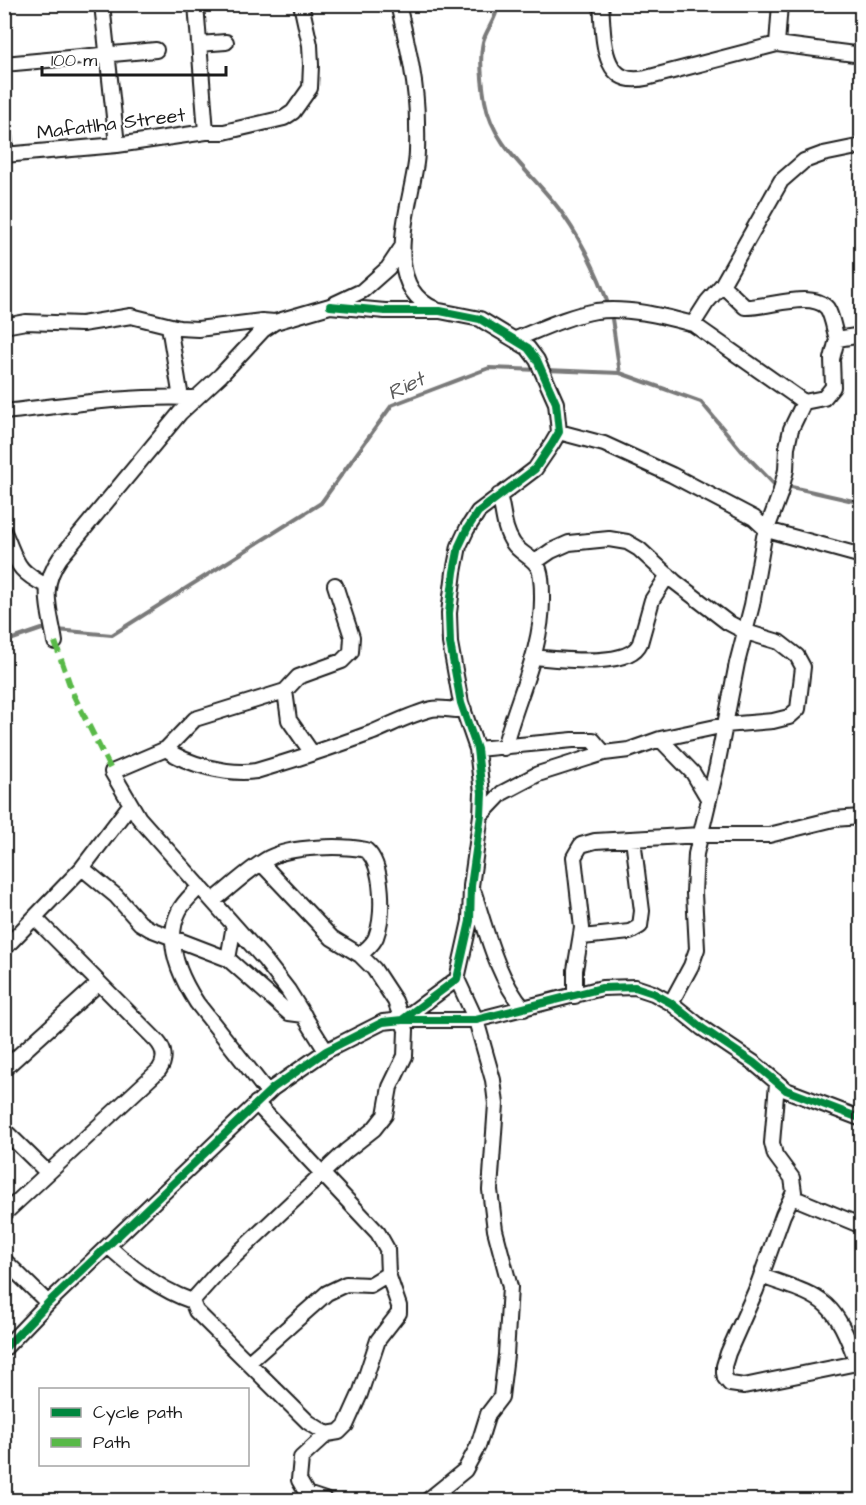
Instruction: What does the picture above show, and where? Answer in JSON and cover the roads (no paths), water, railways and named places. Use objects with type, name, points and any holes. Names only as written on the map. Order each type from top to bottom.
[{"type":"street","points":[[102,4],[117,145]]},
{"type":"street","name":"Mafatlha Street","points":[[5,155],[117,145],[206,132],[196,4]]},
{"type":"street","points":[[206,132],[224,132],[284,118],[301,103],[310,88],[312,65],[301,4]]},
{"type":"street","points":[[398,4],[414,82],[417,120],[417,161],[402,247],[403,265],[411,291],[427,306],[480,319],[528,348],[537,360],[556,403],[559,432],[535,470],[478,512],[459,546],[454,572],[448,626],[456,681],[477,749],[482,793],[471,886],[470,921],[457,979],[476,1020],[493,1080],[496,1104],[490,1190],[495,1230],[510,1287],[501,1397],[488,1414],[478,1446],[465,1470],[428,1500]]},
{"type":"street","points":[[601,4],[607,53],[615,73],[626,79],[639,79],[777,44],[861,55]]},
{"type":"street","points":[[777,44],[780,4]]},
{"type":"street","points":[[199,44],[226,42]]},
{"type":"street","points":[[4,64],[156,50]]},
{"type":"street","points":[[4,135],[5,155]]},
{"type":"street","points":[[693,324],[707,302],[722,285],[781,181],[804,161],[823,154],[861,146]]},
{"type":"street","points":[[55,642],[47,586],[49,576],[60,558],[167,428],[188,398],[221,375],[263,330],[275,322],[348,299],[372,284],[388,268],[402,247]]},
{"type":"street","points":[[516,339],[566,319],[595,312],[625,311],[654,314],[693,324],[804,402],[824,398],[833,387],[832,359],[837,339],[828,309],[818,301],[802,299],[758,308],[745,307],[722,285]]},
{"type":"street","points":[[330,306],[440,311]]},
{"type":"street","points":[[4,327],[26,321],[82,324],[131,316],[170,326],[198,329],[262,321],[275,322]]},
{"type":"street","points":[[170,326],[188,398]]},
{"type":"street","points":[[837,339],[861,335]]},
{"type":"street","points":[[4,412],[123,399],[188,398]]},
{"type":"street","points":[[671,1003],[692,966],[697,949],[694,869],[746,632],[764,537],[786,470],[791,429],[804,402]]},
{"type":"street","points":[[559,432],[593,440],[672,475],[754,518],[767,530],[861,556]]},
{"type":"street","points":[[499,495],[506,529],[512,542],[520,553],[535,562],[541,578],[542,615],[540,633],[504,748]]},
{"type":"street","points":[[4,532],[15,558],[25,573],[47,586]]},
{"type":"street","points":[[481,815],[502,793],[538,774],[604,753],[629,750],[660,739],[725,725],[773,721],[789,717],[796,712],[800,699],[803,669],[797,656],[779,642],[746,632],[712,611],[635,546],[616,539],[564,544],[535,562]]},
{"type":"street","points":[[533,657],[608,659],[622,658],[632,654],[640,643],[655,594],[668,576]]},
{"type":"street","points":[[326,1051],[282,982],[139,818],[112,772],[166,749],[195,719],[285,691],[298,677],[342,661],[351,652],[352,637],[335,585]]},
{"type":"street","points":[[285,691],[289,720],[312,753]]},
{"type":"street","points":[[166,749],[178,759],[219,769],[256,771],[395,724],[407,717],[434,708],[449,711],[464,710]]},
{"type":"street","points":[[660,739],[693,773],[709,800]]},
{"type":"street","points":[[477,749],[593,740],[604,753]]},
{"type":"street","points":[[4,949],[82,868],[130,805]]},
{"type":"street","points":[[575,996],[575,970],[582,938],[573,864],[578,848],[586,843],[701,835],[769,835],[834,819],[860,818]]},
{"type":"street","points":[[582,938],[630,932],[640,926],[642,911],[633,839]]},
{"type":"street","points":[[213,901],[261,863],[284,852],[359,849],[369,853],[376,867],[381,904],[377,935],[371,945],[360,955]]},
{"type":"street","points":[[192,1301],[217,1273],[346,1151],[374,1130],[385,1115],[390,1087],[405,1056],[406,1037],[402,1020],[395,1001],[374,969],[360,955],[332,938],[261,863]]},
{"type":"street","points":[[82,868],[116,896],[140,923],[228,959],[289,1013],[304,1015]]},
{"type":"street","points":[[200,886],[179,910],[174,924],[173,937],[178,967],[188,990],[243,1064],[268,1093]]},
{"type":"street","points":[[471,886],[493,950],[512,994],[524,1009]]},
{"type":"street","points":[[4,1214],[159,1070],[164,1061],[160,1045],[34,918]]},
{"type":"street","points":[[228,959],[234,925]]},
{"type":"street","points":[[402,1020],[457,979]]},
{"type":"street","points":[[4,1069],[99,984]]},
{"type":"street","points":[[4,1349],[256,1103],[305,1064],[383,1022],[476,1020],[602,988],[635,987],[653,993],[671,1003],[702,1028],[795,1094],[861,1119]]},
{"type":"street","points":[[761,1276],[815,1297],[831,1309],[843,1328],[859,1363],[744,1386],[734,1386],[725,1378],[724,1366],[794,1188],[792,1178],[775,1155],[772,1143],[777,1083]]},
{"type":"street","points":[[108,1246],[142,1275],[192,1301],[196,1311],[308,1422],[327,1434],[339,1432],[346,1425],[360,1394],[378,1340],[399,1313],[397,1298],[388,1274],[387,1249],[378,1233],[256,1103]]},
{"type":"street","points":[[4,1130],[48,1173]]},
{"type":"street","points":[[792,1197],[861,1226]]},
{"type":"street","points":[[4,1260],[48,1304]]},
{"type":"street","points":[[249,1362],[333,1289],[346,1284],[369,1285],[388,1274]]},
{"type":"street","points":[[325,1500],[307,1494],[299,1480],[301,1458],[327,1434]]},
{"type":"waterway","points":[[498,4],[496,14],[484,37],[481,56],[485,101],[490,118],[507,148],[554,202],[586,252],[609,306],[620,373]]},
{"type":"waterway","name":"Riet","points":[[57,630],[112,635],[321,503],[392,405],[489,368],[539,370]]},
{"type":"waterway","name":"Riet","points":[[546,370],[620,373],[701,402],[741,450],[773,483],[779,484]]},
{"type":"waterway","name":"Riet","points":[[787,486],[862,503]]},
{"type":"waterway","name":"Riet","points":[[4,642],[42,629],[50,630]]}]
